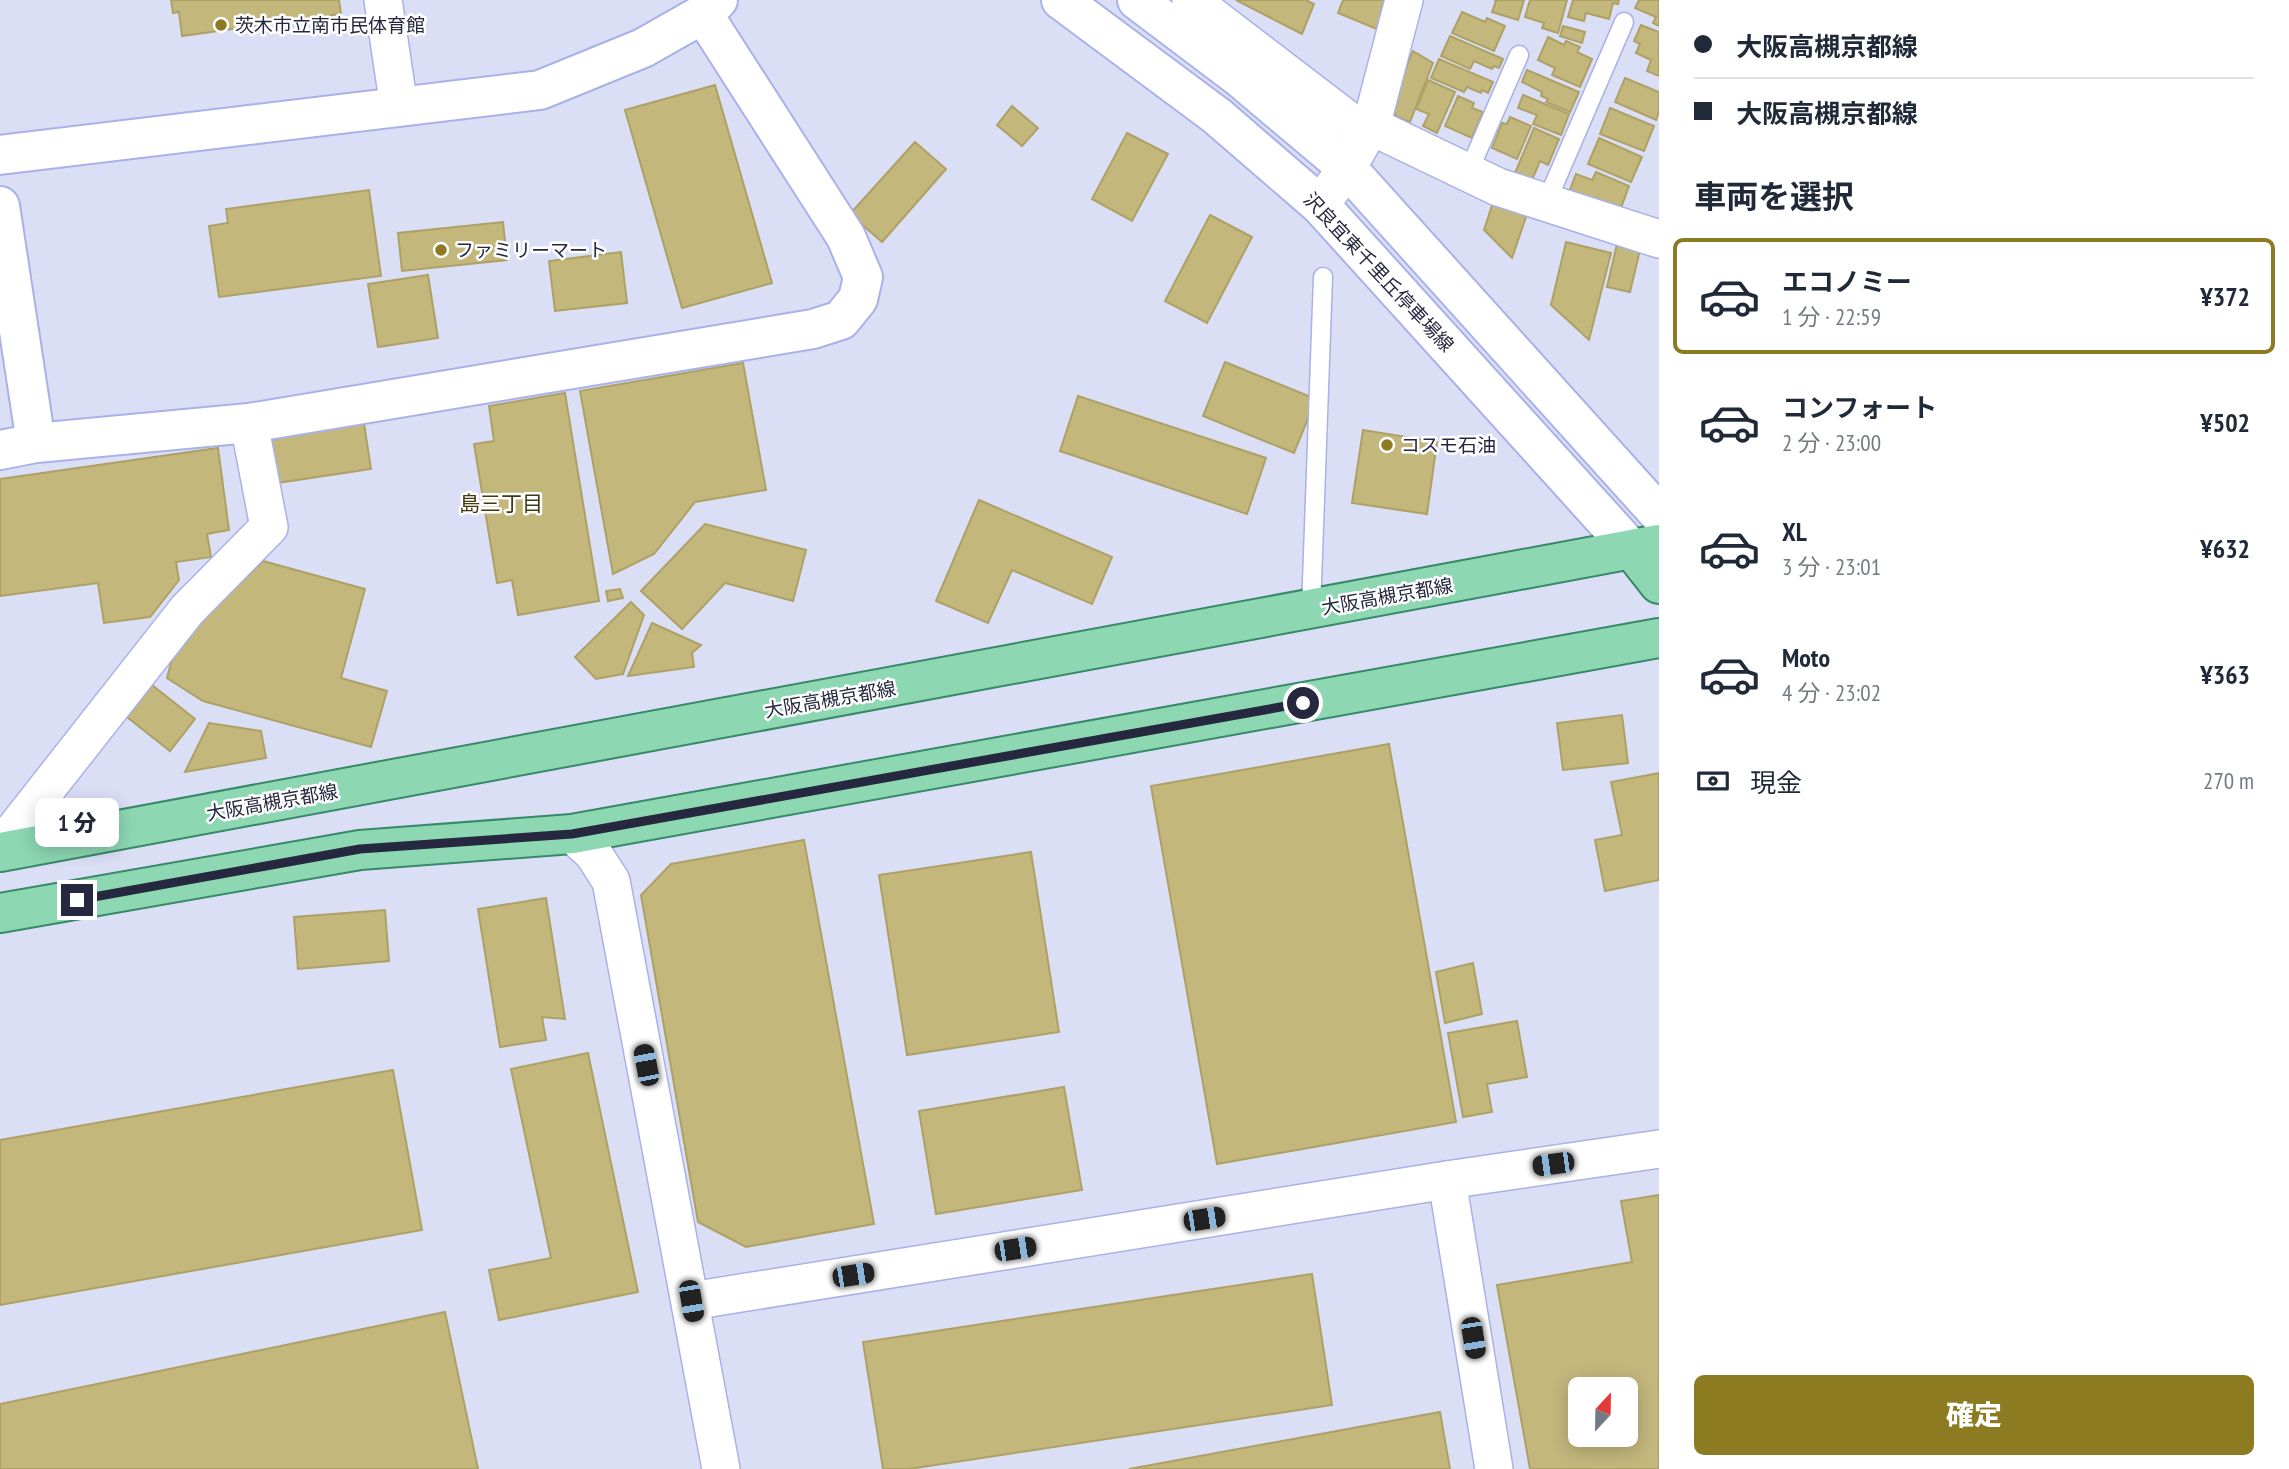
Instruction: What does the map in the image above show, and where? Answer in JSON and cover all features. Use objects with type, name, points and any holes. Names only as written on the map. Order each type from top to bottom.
[{"type":"main road","points":[[1646,547],[1659,584]]},
{"type":"main road","name":"大阪高槻京都線","points":[[0,850],[1646,547]]},
{"type":"main road","points":[[0,913],[360,849],[572,834],[1659,638]]},
{"type":"street","points":[[383,0],[400,107]]},
{"type":"street","name":"沢良宜東千里丘停車場線","points":[[1060,0],[1217,116],[1320,205],[1646,547]]},
{"type":"street","points":[[1137,0],[1238,77],[1348,168],[1659,514]]},
{"type":"street","points":[[1191,0],[1369,130],[1498,187],[1659,239]]},
{"type":"street","points":[[1320,205],[1348,168],[1369,130],[1404,0]]},
{"type":"street","points":[[0,155],[540,90],[643,48],[710,7],[846,237],[863,277],[858,299],[841,320],[813,329],[248,423],[18,446],[0,206]]},
{"type":"street","points":[[0,850],[187,610],[269,527],[248,423]]},
{"type":"street","points":[[572,834],[593,853],[611,881],[721,1469]]},
{"type":"street","points":[[691,1301],[1447,1180],[1659,1149]]},
{"type":"street","points":[[1447,1180],[1494,1469]]},
{"type":"lane","points":[[1546,203],[1624,22]]},
{"type":"lane","points":[[1468,173],[1519,55]]},
{"type":"lane","points":[[1311,610],[1323,276]]},
{"type":"building","name":"茨木市立南市民体育館","points":[[171,0],[339,0],[341,14],[182,36],[179,12],[173,13]]},
{"type":"building","points":[[1236,0],[1306,0],[1314,4],[1302,34]]},
{"type":"building","points":[[1343,0],[1391,0],[1379,30],[1338,13]]},
{"type":"building","points":[[1494,0],[1524,0],[1518,20],[1492,12],[1496,1]]},
{"type":"building","points":[[1530,0],[1567,0],[1558,33],[1542,28],[1544,23],[1525,17]]},
{"type":"building","points":[[1573,0],[1619,0],[1618,4],[1613,3],[1609,19],[1586,13],[1584,21],[1568,17]]},
{"type":"building","points":[[1639,0],[1659,0],[1659,26],[1653,23],[1656,17],[1635,8]]},
{"type":"building","points":[[1462,12],[1485,22],[1487,18],[1505,26],[1494,51],[1452,33]]},
{"type":"building","points":[[1641,25],[1659,32],[1659,76],[1647,71],[1651,60],[1636,53],[1640,44],[1634,41]]},
{"type":"building","points":[[1563,26],[1585,32],[1582,43],[1560,36]]},
{"type":"building","points":[[1450,36],[1503,59],[1499,68],[1494,66],[1492,69],[1474,61],[1470,69],[1441,56]]},
{"type":"building","points":[[1548,37],[1564,45],[1566,41],[1580,47],[1577,52],[1592,59],[1580,87],[1552,75],[1555,68],[1538,60]]},
{"type":"building","points":[[1413,51],[1433,63],[1410,122],[1397,117],[1390,105]]},
{"type":"building","points":[[1439,59],[1493,82],[1488,93],[1467,87],[1464,92],[1431,78]]},
{"type":"building","points":[[1527,70],[1579,92],[1570,112],[1546,102],[1548,99],[1541,96],[1542,92],[1522,82]]},
{"type":"building","points":[[1625,78],[1659,92],[1659,112],[1656,120],[1615,102]]},
{"type":"building","points":[[1428,80],[1455,92],[1437,133],[1423,126],[1429,114],[1416,109]]},
{"type":"building","points":[[715,85],[772,283],[682,308],[625,110]]},
{"type":"building","points":[[1523,95],[1569,114],[1561,135],[1533,124],[1537,115],[1518,108]]},
{"type":"building","points":[[1458,96],[1474,103],[1472,108],[1483,112],[1472,138],[1445,126]]},
{"type":"building","points":[[1012,106],[1038,128],[1022,146],[997,125]]},
{"type":"building","points":[[1610,108],[1654,126],[1644,151],[1600,134]]},
{"type":"building","points":[[1510,117],[1531,126],[1517,159],[1492,148],[1502,123],[1507,124]]},
{"type":"building","points":[[1534,128],[1559,139],[1548,165],[1540,161],[1532,180],[1515,173]]},
{"type":"building","points":[[1127,133],[1168,154],[1132,221],[1092,199]]},
{"type":"building","points":[[1599,138],[1642,157],[1631,182],[1588,164]]},
{"type":"building","points":[[915,142],[946,169],[882,242],[850,214]]},
{"type":"building","points":[[1596,172],[1629,186],[1621,208],[1606,202],[1605,206],[1569,192],[1576,174],[1592,180]]},
{"type":"building","points":[[369,190],[381,276],[219,297],[209,226],[228,223],[226,209]]},
{"type":"building","points":[[1494,199],[1528,211],[1512,258],[1484,230]]},
{"type":"building","points":[[1210,215],[1252,237],[1207,323],[1165,301]]},
{"type":"building","points":[[503,222],[507,260],[402,271],[398,233]]},
{"type":"building","points":[[1566,242],[1611,253],[1589,340],[1551,305]]},
{"type":"building","points":[[1617,244],[1640,250],[1630,292],[1607,287]]},
{"type":"building","points":[[621,252],[627,303],[555,311],[549,261]]},
{"type":"building","points":[[428,275],[438,338],[378,347],[368,284]]},
{"type":"building","points":[[1225,362],[1316,399],[1294,453],[1203,416]]},
{"type":"building","points":[[743,363],[766,490],[695,502],[654,554],[613,574],[580,391]]},
{"type":"building","points":[[565,393],[599,601],[518,615],[512,580],[497,583],[474,444],[494,441],[489,406]]},
{"type":"building","points":[[1078,396],[1266,458],[1247,514],[1060,451]]},
{"type":"building","points":[[363,417],[371,469],[277,483],[269,431]]},
{"type":"building","points":[[1363,430],[1437,442],[1427,514],[1352,503]]},
{"type":"building","points":[[218,448],[229,530],[207,534],[211,557],[176,562],[179,580],[150,617],[104,623],[98,583],[0,596],[0,479]]},
{"type":"building","points":[[979,500],[1112,557],[1092,604],[1012,570],[988,623],[936,601]]},
{"type":"building","points":[[705,524],[806,550],[793,601],[725,583],[682,629],[641,591]]},
{"type":"building","points":[[263,561],[365,589],[341,678],[387,691],[371,747],[203,701],[167,678],[176,644]]},
{"type":"building","points":[[620,589],[623,598],[608,601],[606,591]]},
{"type":"building","points":[[631,602],[644,615],[623,674],[596,679],[575,657]]},
{"type":"building","points":[[652,623],[701,645],[692,653],[694,667],[628,676]]},
{"type":"building","points":[[152,685],[195,719],[170,751],[127,717]]},
{"type":"building","points":[[1622,715],[1628,763],[1563,770],[1557,723]]},
{"type":"building","points":[[209,723],[261,731],[266,758],[185,772]]},
{"type":"building","points":[[1389,744],[1456,1122],[1217,1164],[1151,786]]},
{"type":"building","points":[[1659,773],[1659,880],[1605,891],[1595,840],[1622,835],[1611,782]]},
{"type":"building","points":[[804,840],[874,1224],[746,1247],[698,1222],[641,895],[671,864]]},
{"type":"building","points":[[1031,852],[1059,1032],[907,1055],[879,875]]},
{"type":"building","points":[[546,898],[565,1019],[542,1017],[546,1040],[500,1047],[478,909]]},
{"type":"building","points":[[385,910],[389,961],[298,969],[294,917]]},
{"type":"building","points":[[1473,963],[1482,1014],[1445,1023],[1436,972]]},
{"type":"building","points":[[1517,1021],[1527,1077],[1487,1084],[1492,1112],[1463,1117],[1448,1033]]},
{"type":"building","points":[[588,1053],[638,1292],[499,1320],[489,1270],[551,1258],[511,1069]]},
{"type":"building","points":[[393,1070],[422,1230],[0,1305],[0,1140]]},
{"type":"building","points":[[1064,1087],[1082,1190],[936,1214],[919,1111]]},
{"type":"building","points":[[1659,1195],[1659,1469],[1530,1469],[1497,1285],[1632,1262],[1621,1201]]},
{"type":"building","points":[[1312,1274],[1332,1405],[909,1469],[883,1469],[863,1342]]},
{"type":"building","points":[[445,1312],[478,1469],[0,1469],[0,1404]]},
{"type":"building","points":[[1440,1412],[1450,1469],[1129,1469]]},
{"type":"place","name":"茨木市立南市民体育館","points":[[221,25]]},
{"type":"place","name":"ファミリーマート","points":[[441,250]]},
{"type":"place","name":"コスモ石油","points":[[1387,445]]},
{"type":"district","name":"島三丁目","points":[[501,504]]},
{"type":"route","points":[[77,900],[360,849],[572,834],[1303,703]]}]
